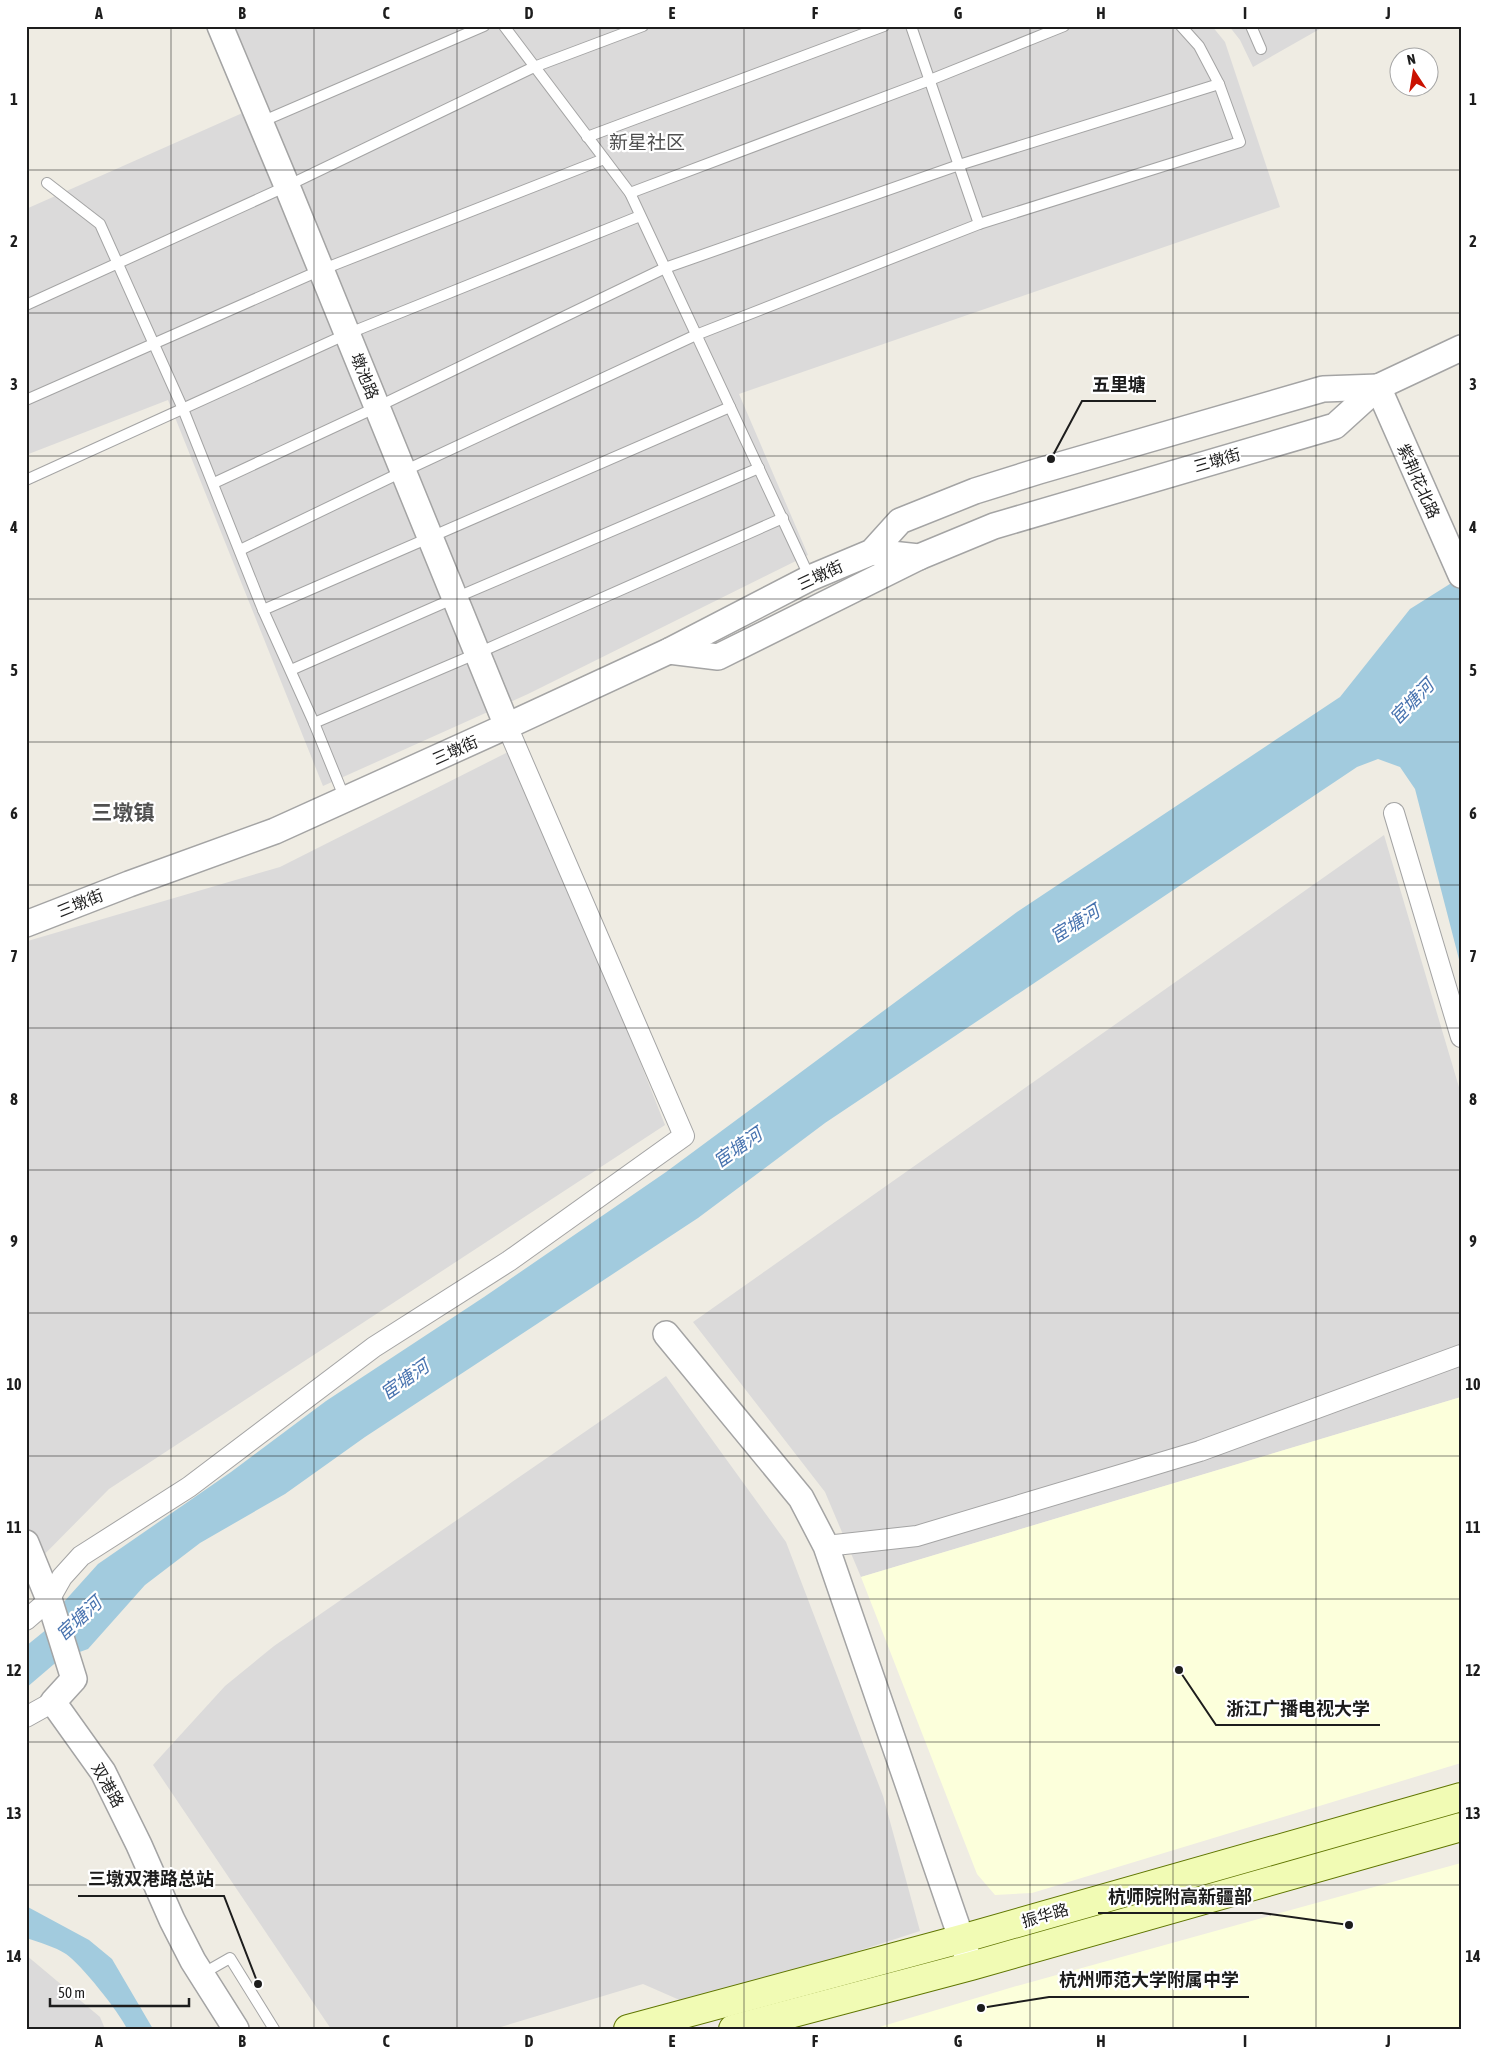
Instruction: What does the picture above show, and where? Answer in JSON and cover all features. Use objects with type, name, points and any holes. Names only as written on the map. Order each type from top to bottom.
[{"type":"main road","name":"振华路","points":[[628,2029],[961,1940],[1461,1797]]},
{"type":"main road","name":"振华路","points":[[733,2029],[971,1966],[1461,1827]]},
{"type":"street","name":"墩池路","points":[[220,26],[404,471],[506,726]]},
{"type":"street","name":"三墩街","points":[[872,552],[919,556],[994,526],[1335,426],[1378,388],[1461,348]]},
{"type":"street","name":"三墩街","points":[[26,924],[275,831],[346,800],[668,651],[810,578],[872,552],[900,521],[975,491],[1323,389],[1378,388]]},
{"type":"street","name":"紫荆花北路","points":[[1378,388],[1460,573]]},
{"type":"street","points":[[668,651],[718,657],[919,556]]},
{"type":"street","points":[[26,1620],[50,1601],[62,1577],[81,1556],[189,1487],[374,1347],[509,1261],[684,1136],[506,726]]},
{"type":"street","points":[[1394,813],[1461,1037]]},
{"type":"street","points":[[666,1334],[801,1498],[826,1546],[971,1966]]},
{"type":"street","points":[[826,1546],[917,1536],[1191,1454],[1461,1355]]},
{"type":"street","points":[[26,1543],[50,1601],[74,1679],[53,1702],[26,1717]]},
{"type":"street","name":"双港路","points":[[53,1702],[103,1772],[139,1845],[172,1920],[236,2029]]},
{"type":"lane","points":[[261,122],[484,26]]},
{"type":"lane","points":[[504,26],[630,193],[810,578]]},
{"type":"lane","points":[[26,305],[287,186],[534,67],[643,26]]},
{"type":"lane","points":[[588,137],[884,26]]},
{"type":"lane","points":[[911,26],[979,224]]},
{"type":"lane","points":[[630,193],[930,80],[1064,26]]},
{"type":"lane","points":[[240,550],[404,471],[696,335],[979,224],[1240,142],[1219,84],[1199,46],[1181,26]]},
{"type":"lane","points":[[1252,26],[1261,49]]},
{"type":"lane","points":[[214,483],[377,407],[665,268],[959,165],[1219,84]]},
{"type":"lane","points":[[26,400],[321,270],[604,159]]},
{"type":"lane","points":[[47,183],[100,224],[183,409],[263,610],[291,670],[346,800]]},
{"type":"lane","points":[[26,480],[348,334],[640,216]]},
{"type":"lane","points":[[263,610],[730,407]]},
{"type":"lane","points":[[291,670],[759,468]]},
{"type":"lane","points":[[314,723],[478,653],[783,518]]},
{"type":"lane","points":[[202,1974],[230,1958],[274,2029]]},
{"type":"shaded area","points":[[231,26],[1212,26],[1225,42],[1280,207],[739,394],[808,555],[528,694],[323,786],[168,400],[26,455],[26,209],[265,103]]},
{"type":"shaded area","points":[[1229,26],[1325,26],[1253,67],[1240,40]]},
{"type":"shaded area","points":[[516,748],[665,1125],[109,1489],[26,1573],[26,942],[280,867]]},
{"type":"shaded area","points":[[1384,835],[1461,1094],[1461,1397],[861,1577],[825,1492],[693,1322]]},
{"type":"shaded area","points":[[666,1376],[786,1542],[883,1796],[920,1931],[691,2005],[643,1984],[494,2029],[331,2029],[153,1765],[225,1686],[274,1646]]},
{"type":"shaded area","points":[[1461,1397],[1461,1763],[1032,1893],[995,1895],[977,1874],[861,1577]]},
{"type":"shaded area","points":[[1461,1863],[1461,2029],[873,2029],[1013,1987]]},
{"type":"shaded area","points":[[26,1955],[100,2017],[105,2029],[26,2029]]},
{"type":"water","name":"宦塘河","points":[[1461,577],[1461,967],[1415,789],[1400,767],[1378,759],[1357,767],[825,1123],[698,1218],[365,1437],[285,1494],[200,1543],[145,1585],[88,1649],[60,1659],[26,1688],[26,1646],[47,1629],[62,1604],[98,1564],[231,1472],[326,1401],[484,1297],[666,1172],[1017,912],[1340,697],[1410,609]]},
{"type":"water","points":[[26,1906],[89,1940],[112,1959],[153,2029],[127,2029],[90,1977],[72,1959],[57,1949],[26,1938]]},
{"type":"place","name":"五里塘","points":[[1051,459]]},
{"type":"place","name":"浙江广播电视大学","points":[[1179,1670]]},
{"type":"place","name":"杭师院附高新疆部","points":[[1349,1925]]},
{"type":"place","name":"三墩双港路总站","points":[[258,1984]]},
{"type":"place","name":"杭州师范大学附属中学","points":[[981,2008]]},
{"type":"district","name":"新星社区","points":[[647,142]]},
{"type":"district","name":"三墩镇","points":[[123,813]]}]
